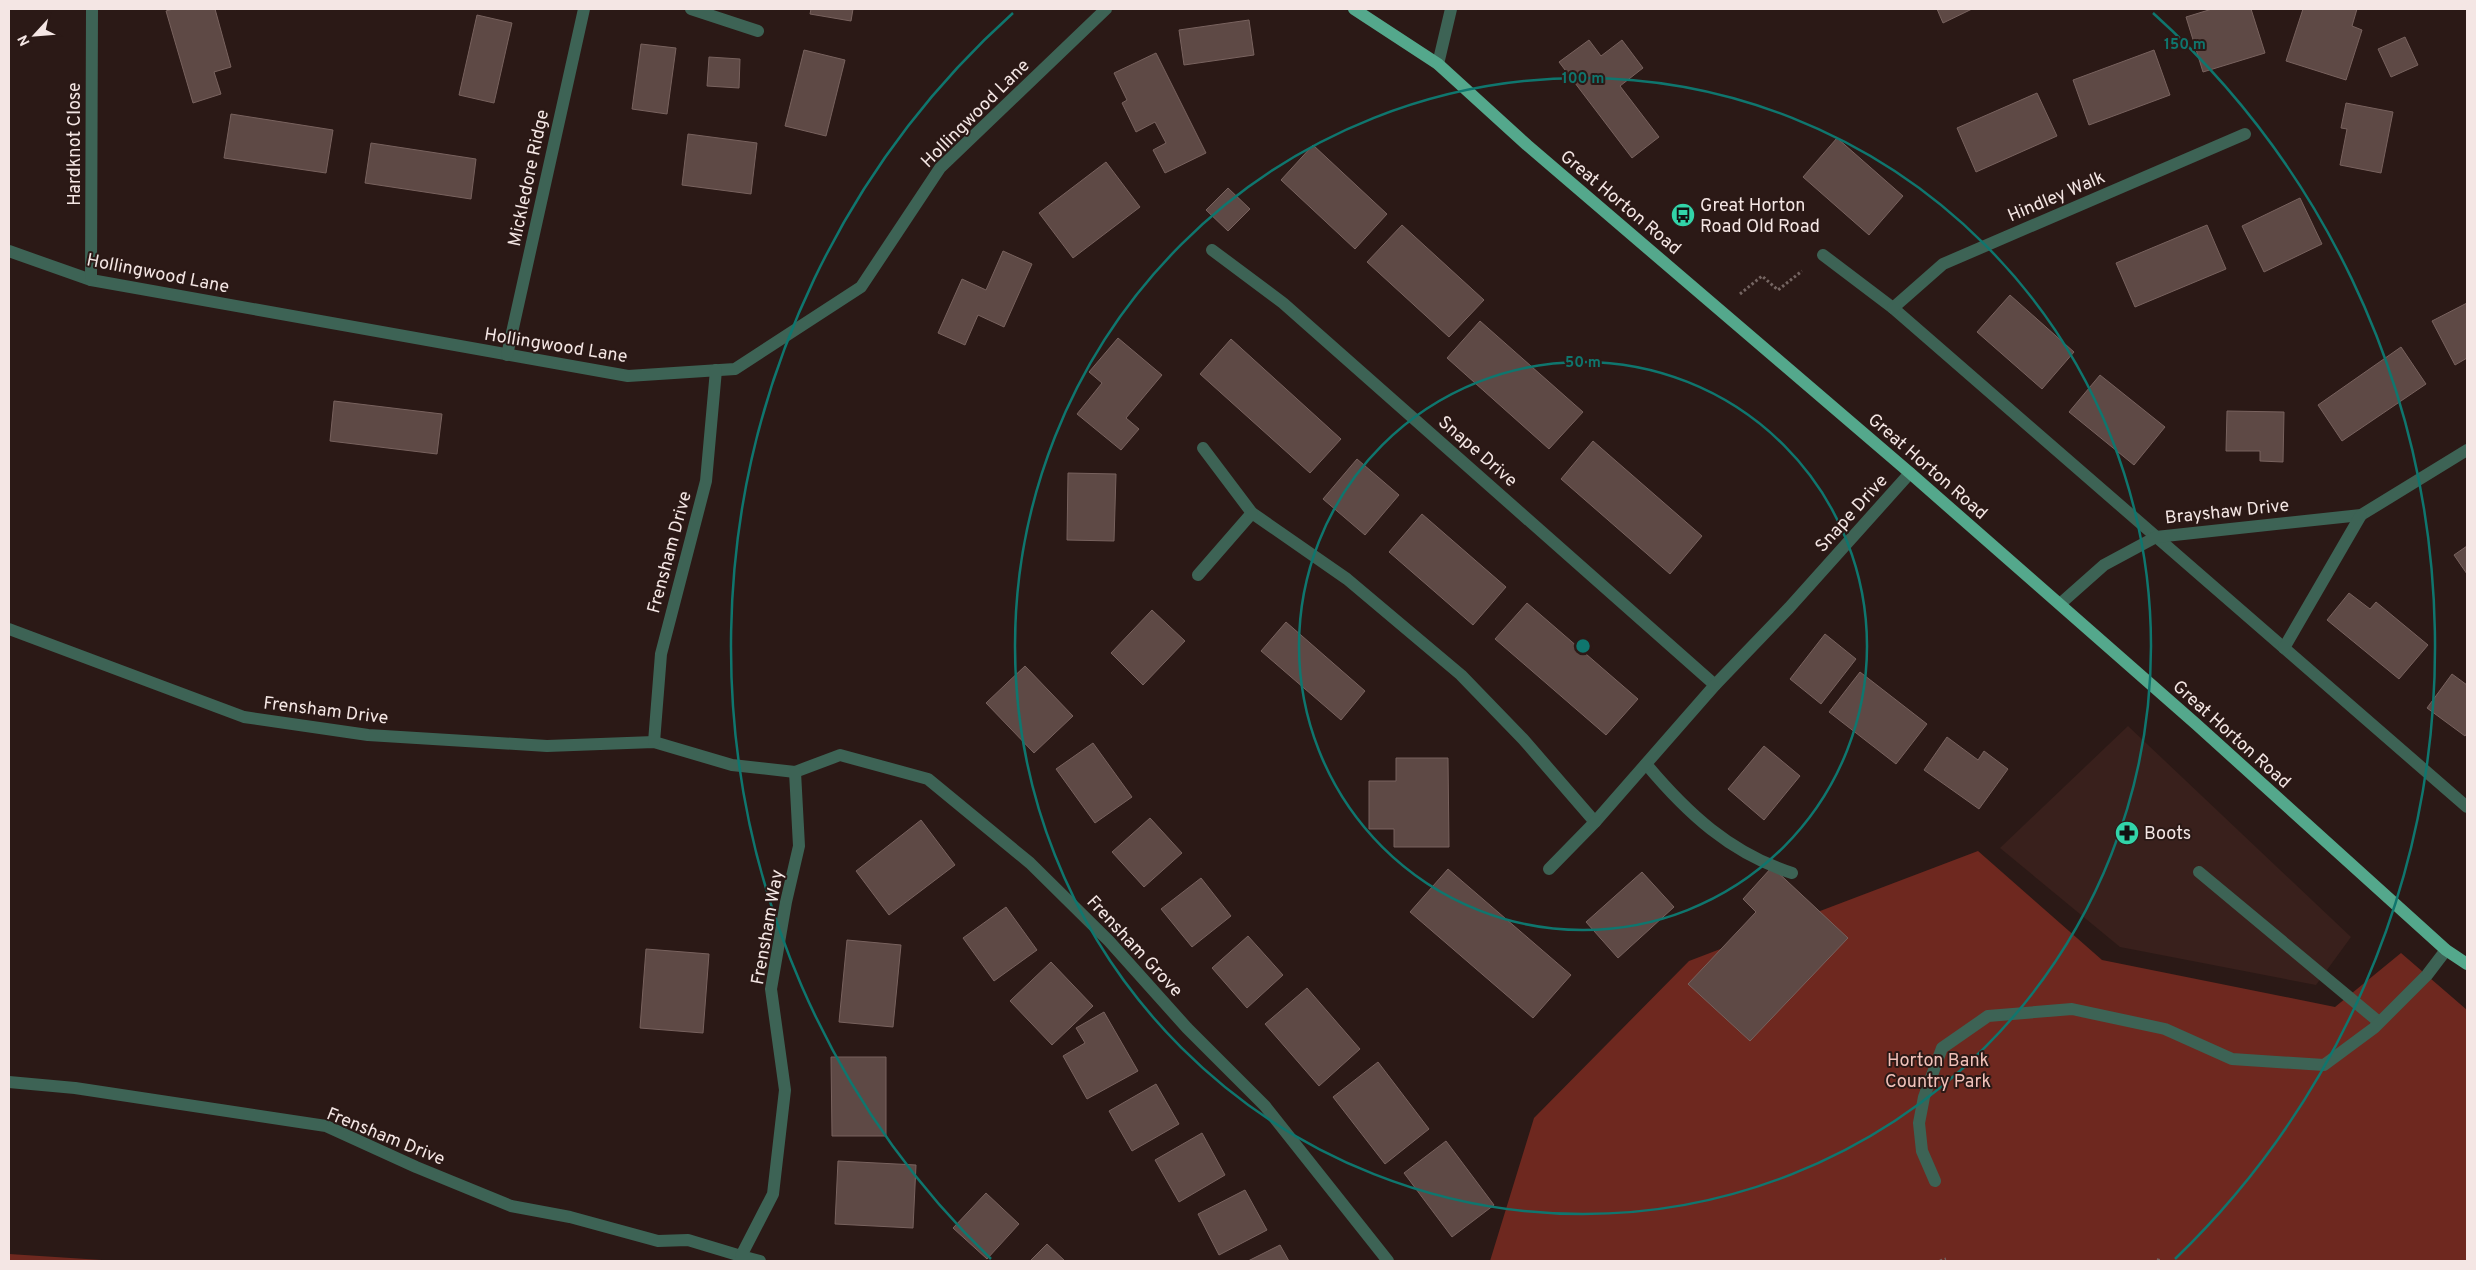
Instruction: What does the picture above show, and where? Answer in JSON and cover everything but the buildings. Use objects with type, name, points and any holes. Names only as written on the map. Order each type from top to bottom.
[{"type":"main road","name":"Great Horton Road","points":[[1354,9],[1438,64],[1527,145],[2060,604],[2446,950],[2467,964]]},
{"type":"street","name":"Hardknot Close","points":[[90,280],[92,9]]},
{"type":"street","name":"Mickledore Ridge","points":[[507,355],[584,9]]},
{"type":"street","points":[[691,9],[758,31]]},
{"type":"street","name":"Hollingwood Lane","points":[[9,251],[90,280],[628,376],[734,369],[861,287],[940,168],[1106,9]]},
{"type":"street","points":[[1438,64],[1451,9]]},
{"type":"street","name":"Hindley Walk","points":[[1892,308],[1943,264],[2245,134]]},
{"type":"street","name":"Snape Drive","points":[[1212,250],[1283,303],[1715,685]]},
{"type":"street","points":[[1823,255],[1892,308],[2467,807]]},
{"type":"street","name":"Frensham Drive","points":[[654,742],[661,654],[706,481],[716,370]]},
{"type":"street","points":[[1203,448],[1252,513],[1347,579],[1461,675],[1523,739],[1595,822]]},
{"type":"street","name":"Brayshaw Drive","points":[[2060,604],[2104,565],[2156,537],[2361,515],[2467,450]]},
{"type":"street","name":"Snape Drive","points":[[1549,869],[1595,822],[1715,685],[1789,608],[1910,473]]},
{"type":"street","points":[[1198,576],[1252,513]]},
{"type":"street","name":"Brayshaw Drive","points":[[2284,648],[2361,515]]},
{"type":"street","name":"Frensham Drive","points":[[9,630],[244,717],[368,735],[547,746],[654,742],[732,765]]},
{"type":"street","name":"Frensham Grove","points":[[732,765],[795,772],[840,755],[928,779],[1030,863],[1109,941],[1187,1028],[1265,1106],[1388,1261]]},
{"type":"street","points":[[1646,764],[1676,800],[1733,847],[1764,864],[1792,873]]},
{"type":"street","name":"Frensham Way","points":[[741,1256],[773,1194],[785,1090],[771,990],[786,902],[799,846],[795,772]]},
{"type":"street","points":[[2199,872],[2379,1022]]},
{"type":"street","points":[[1935,1182],[1922,1151],[1919,1123],[1924,1096],[1942,1048],[1988,1016],[2072,1009],[2165,1029],[2232,1059],[2324,1065],[2374,1028],[2427,975],[2446,950]]},
{"type":"street","name":"Frensham Drive","points":[[9,1082],[75,1088],[326,1126],[416,1167],[511,1206],[570,1217],[658,1241],[688,1240],[741,1256]]},
{"type":"street","points":[[741,1256],[760,1261]]},
{"type":"path","points":[[1721,311],[1762,276],[1778,290],[1823,255]]},
{"type":"path","points":[[1940,1261],[1946,1259]]},
{"type":"shaded area","points":[[2128,726],[2351,937],[2316,985],[2120,947],[2000,848]]},
{"type":"green space","name":"Horton Bank Country Park","points":[[1978,851],[2102,960],[2335,1007],[2401,953],[2467,1010],[2467,1261],[1490,1261],[1534,1118],[1689,961]]},
{"type":"green space","points":[[9,1254],[117,1261],[9,1261]]},
{"type":"place","name":"Great Horton Road Old Road","points":[[1683,215]]},
{"type":"place","name":"Boots","points":[[2127,833]]}]
